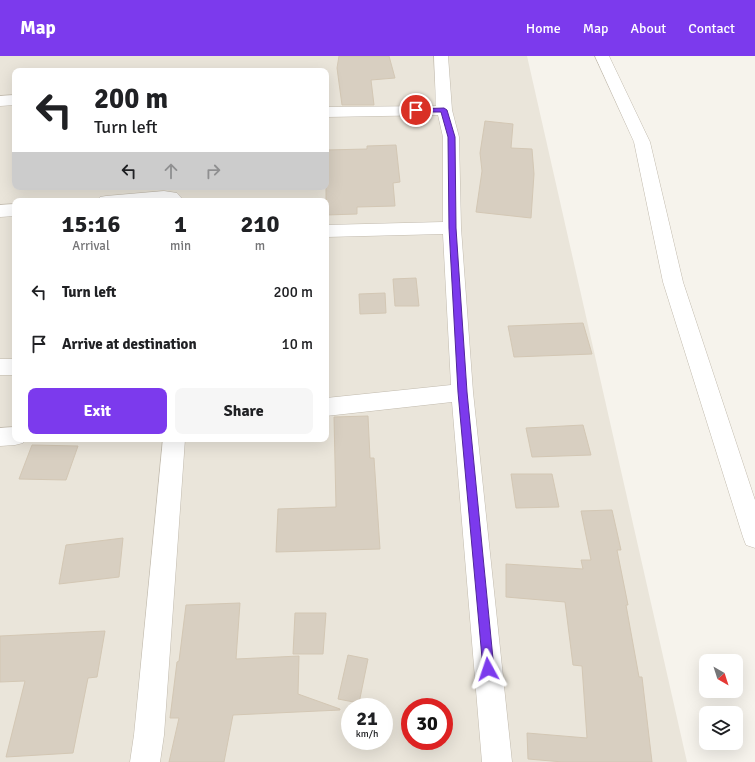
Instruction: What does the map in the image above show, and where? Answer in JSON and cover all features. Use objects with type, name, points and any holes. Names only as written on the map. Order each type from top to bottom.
[{"type":"street","points":[[441,56],[444,110],[452,137],[452,228],[462,392],[497,762]]},
{"type":"street","points":[[602,56],[642,142],[674,282],[755,537]]},
{"type":"street","points":[[0,101],[12,100]]},
{"type":"street","points":[[329,112],[444,110]]},
{"type":"street","points":[[141,198],[164,196],[172,198]]},
{"type":"street","points":[[0,211],[12,210]]},
{"type":"street","points":[[329,231],[452,228]]},
{"type":"street","points":[[0,367],[12,367]]},
{"type":"street","points":[[329,407],[462,392]]},
{"type":"street","points":[[0,437],[12,436]]},
{"type":"street","points":[[145,762],[149,736],[174,442]]},
{"type":"shaded area","points":[[0,56],[527,56],[687,762],[0,762]]},
{"type":"building","points":[[339,56],[389,56],[395,78],[371,80],[374,105],[342,105],[337,68]]},
{"type":"building","points":[[485,121],[513,124],[511,148],[532,149],[534,174],[531,218],[476,212],[482,171],[480,153]]},
{"type":"building","points":[[396,145],[400,182],[393,183],[395,206],[357,207],[357,214],[329,215],[329,198],[326,198],[326,190],[329,190],[329,150],[367,149],[367,146]]},
{"type":"building","points":[[416,278],[419,306],[395,306],[393,279]]},
{"type":"building","points":[[385,293],[386,313],[360,314],[359,294]]},
{"type":"building","points":[[583,323],[592,354],[514,357],[508,326]]},
{"type":"building","points":[[368,416],[370,458],[374,458],[380,549],[276,552],[278,509],[336,507],[334,417]]},
{"type":"building","points":[[583,425],[591,455],[532,457],[526,428]]},
{"type":"building","points":[[32,445],[78,446],[66,480],[19,479]]},
{"type":"building","points":[[511,474],[552,474],[559,507],[516,508]]},
{"type":"building","points":[[612,510],[621,550],[617,550],[628,605],[626,605],[639,677],[642,677],[652,762],[563,762],[528,759],[527,733],[587,738],[582,666],[573,665],[565,602],[506,597],[506,564],[583,569],[581,560],[591,560],[581,511]]},
{"type":"building","points":[[123,538],[119,577],[59,584],[66,545]]},
{"type":"building","points":[[240,603],[236,659],[299,656],[298,694],[340,710],[233,715],[224,762],[169,762],[179,718],[170,718],[186,605]]},
{"type":"building","points":[[295,613],[326,613],[323,654],[293,654]]},
{"type":"building","points":[[105,631],[97,677],[88,678],[73,753],[6,757],[25,681],[0,682],[0,636]]},
{"type":"building","points":[[348,655],[368,659],[360,698],[338,699]]},
{"type":"route","points":[[416,110],[444,110],[452,137],[452,228],[462,392],[488,669]]}]
